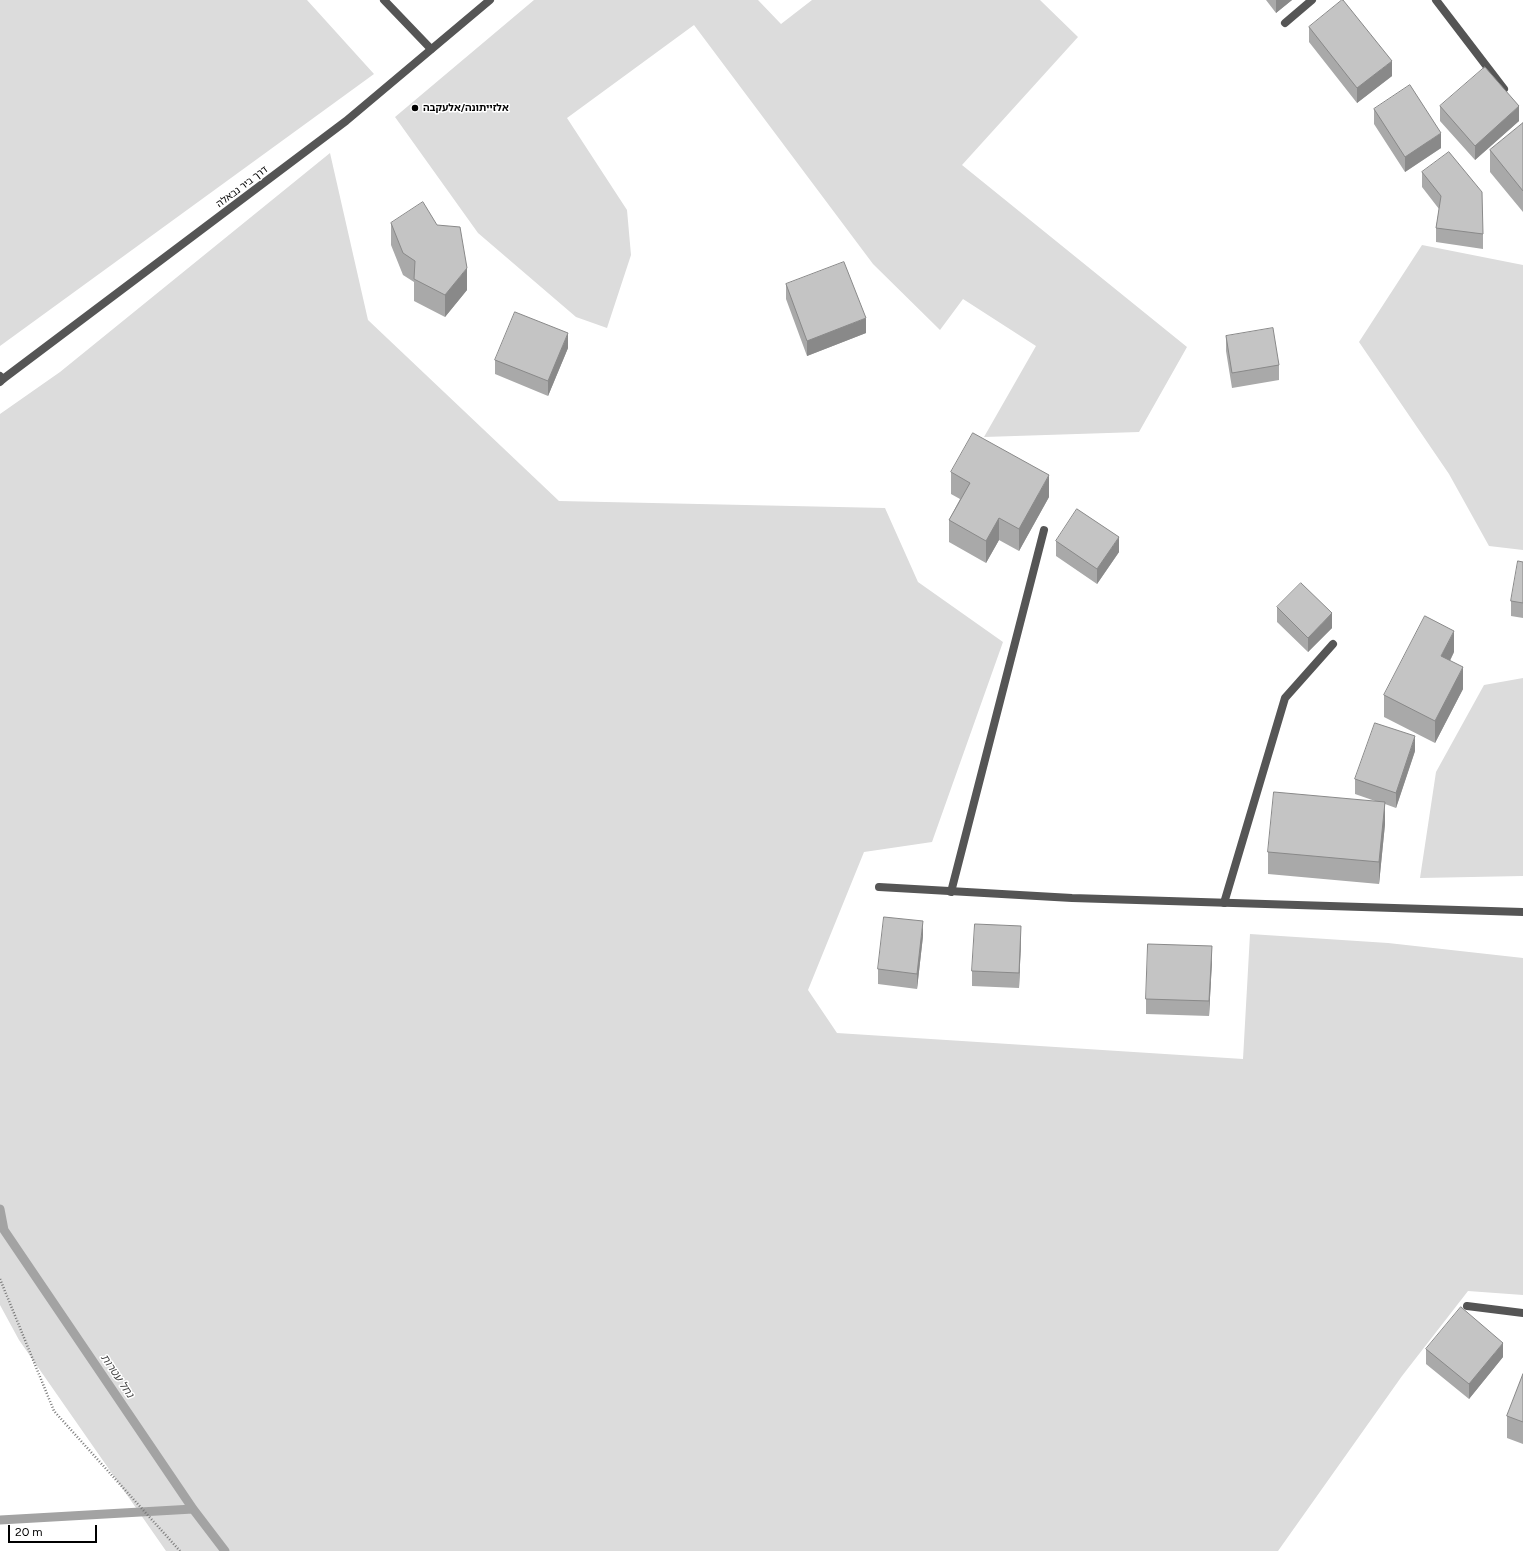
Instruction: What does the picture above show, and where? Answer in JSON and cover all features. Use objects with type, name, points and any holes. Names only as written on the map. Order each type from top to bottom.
[{"type":"street","points":[[384,0],[431,49]]},
{"type":"street","name":"דרך ביר נבאלה","points":[[1,379],[340,126],[490,0]]},
{"type":"street","points":[[1285,23],[1312,0]]},
{"type":"street","points":[[1436,0],[1504,89]]},
{"type":"street","points":[[951,892],[1044,530]]},
{"type":"street","points":[[1224,903],[1284,698],[1333,644]]},
{"type":"street","points":[[879,888],[1072,898],[1523,912]]},
{"type":"street","points":[[1468,1306],[1523,1312]]},
{"type":"path","points":[[0,1279],[54,1411],[180,1551]]},
{"type":"shaded area","points":[[0,0],[307,0],[374,74],[0,346]]},
{"type":"shaded area","points":[[534,0],[758,0],[781,24],[812,0],[1040,0],[1078,37],[962,165],[1187,347],[1139,432],[984,437],[1036,346],[963,299],[940,330],[873,264],[694,25],[567,118],[627,210],[631,255],[607,328],[576,317],[478,233],[395,117]]},
{"type":"shaded area","points":[[330,153],[368,320],[559,501],[885,508],[918,582],[1003,642],[932,842],[864,852],[808,990],[837,1033],[1243,1059],[1250,934],[1388,943],[1523,958],[1523,1295],[1468,1291],[1402,1376],[1278,1551],[166,1551],[19,1340],[0,1305],[0,414],[60,372]]},
{"type":"shaded area","points":[[1422,245],[1523,265],[1523,550],[1489,546],[1449,474],[1359,342]]},
{"type":"shaded area","points":[[1523,678],[1523,876],[1420,878],[1436,772],[1484,685]]},
{"type":"building","points":[[1342,0],[1392,61],[1357,88],[1309,27]]},
{"type":"building","points":[[1485,67],[1519,106],[1475,146],[1440,106]]},
{"type":"building","points":[[1410,85],[1441,133],[1405,157],[1374,109]]},
{"type":"building","points":[[1523,123],[1523,191],[1490,150]]},
{"type":"building","points":[[1449,152],[1482,192],[1483,234],[1436,228],[1441,196],[1422,172]]},
{"type":"building","points":[[423,202],[437,225],[460,227],[467,268],[445,295],[414,279],[415,261],[403,253],[391,223]]},
{"type":"building","points":[[844,262],[866,318],[807,341],[786,284]]},
{"type":"building","points":[[515,312],[568,333],[548,381],[495,360]]},
{"type":"building","points":[[1273,328],[1279,365],[1232,373],[1226,336]]},
{"type":"building","points":[[973,433],[1049,475],[1019,529],[999,518],[986,541],[949,520],[970,483],[951,472]]},
{"type":"building","points":[[1077,509],[1119,537],[1097,569],[1056,541]]},
{"type":"building","points":[[1518,561],[1523,562],[1523,603],[1511,601]]},
{"type":"building","points":[[1301,583],[1332,613],[1308,638],[1277,607]]},
{"type":"building","points":[[1425,616],[1454,631],[1441,656],[1463,667],[1435,721],[1384,695]]},
{"type":"building","points":[[1375,723],[1415,736],[1396,793],[1355,779]]},
{"type":"building","points":[[1274,792],[1385,802],[1379,862],[1268,852]]},
{"type":"building","points":[[884,917],[923,921],[917,974],[878,969]]},
{"type":"building","points":[[975,924],[1021,926],[1019,973],[972,971]]},
{"type":"building","points":[[1148,944],[1212,946],[1209,1001],[1146,999]]},
{"type":"building","points":[[1461,1307],[1503,1343],[1469,1384],[1426,1349]]},
{"type":"building","points":[[1523,1374],[1523,1422],[1507,1416]]},
{"type":"waterway","name":"נחל עטרות","points":[[0,1209],[4,1230],[193,1509],[225,1551]]},
{"type":"waterway","points":[[0,1520],[193,1509]]},
{"type":"place","name":"אלזייתונה/אלעקבה","points":[[415,108]]}]
